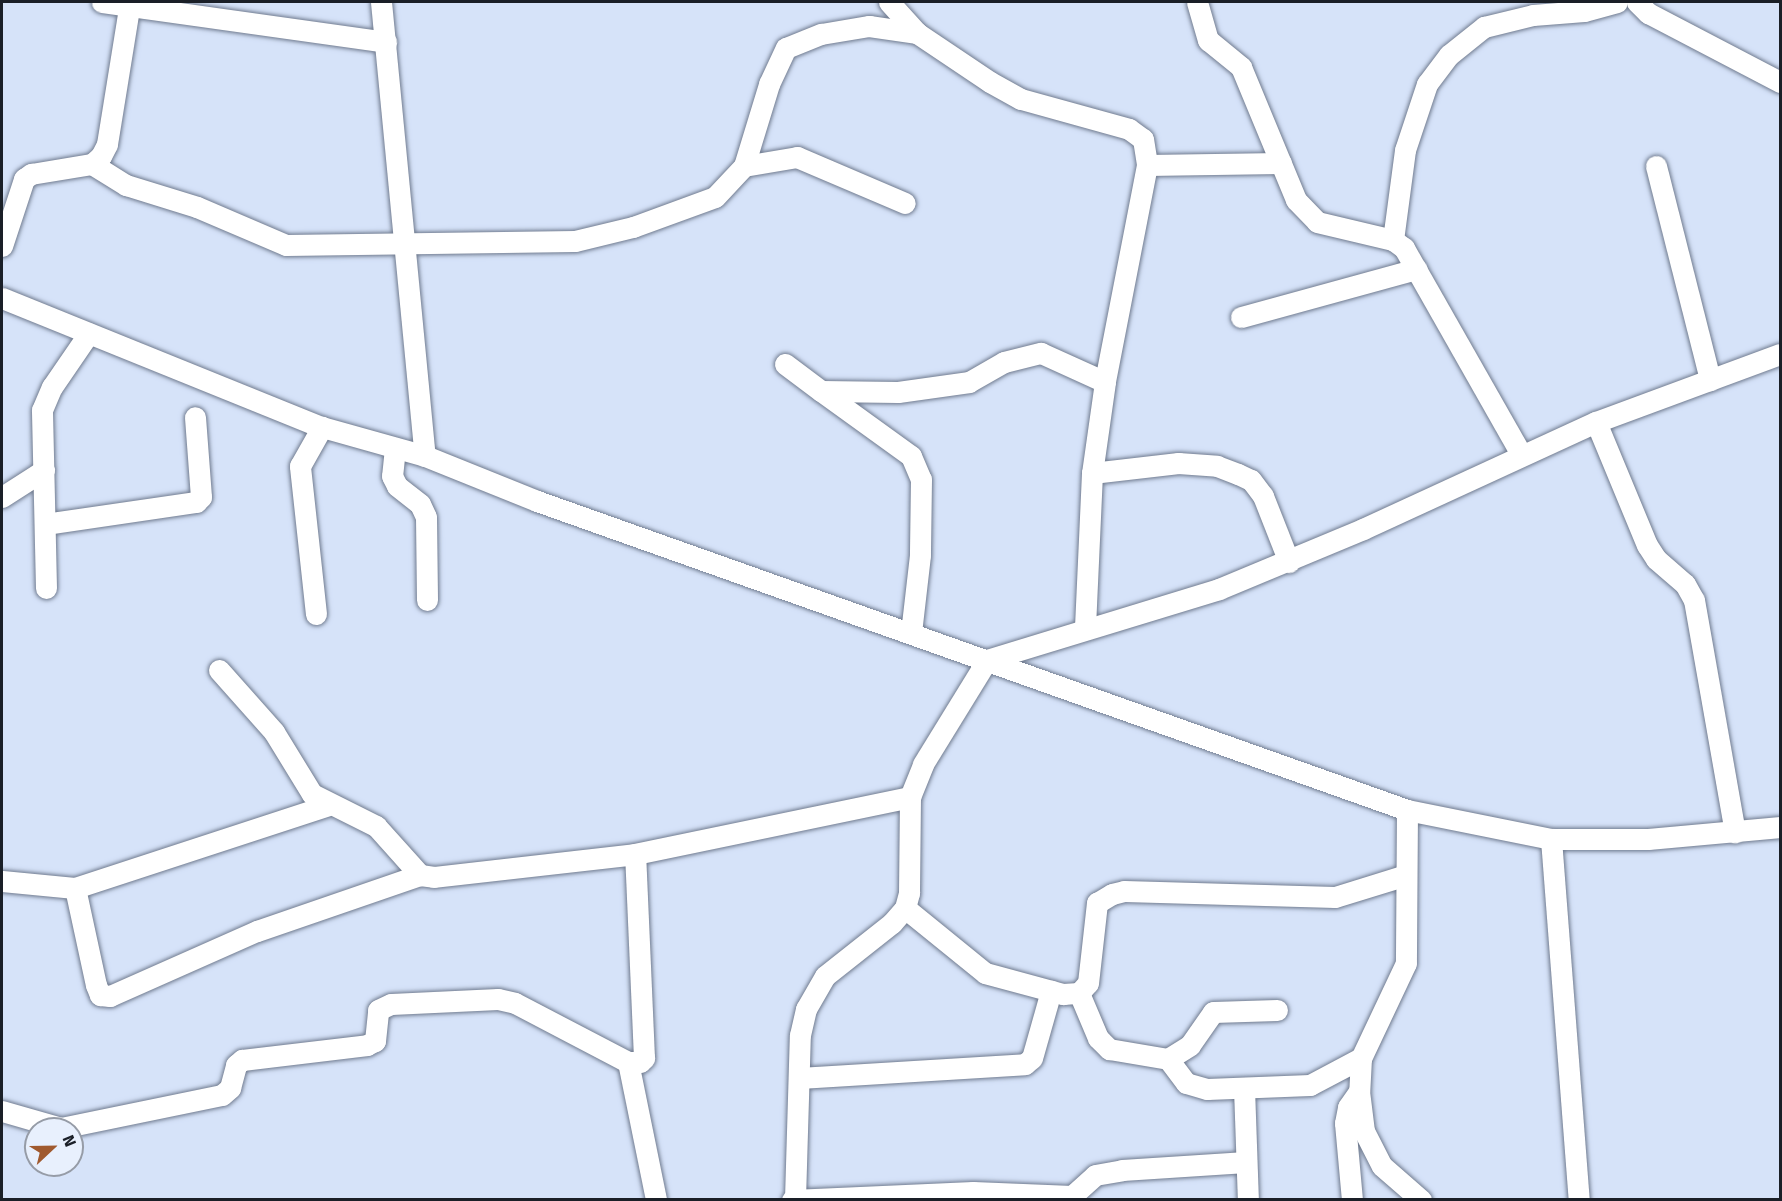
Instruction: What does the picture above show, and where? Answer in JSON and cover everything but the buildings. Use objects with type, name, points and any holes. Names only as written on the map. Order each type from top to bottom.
[{"type":"street","points":[[102,2],[386,42]]},
{"type":"street","points":[[381,2],[425,456]]},
{"type":"street","points":[[889,2],[917,33],[1022,99],[1129,129],[1143,139],[1147,165],[1104,382],[1092,473],[1085,627]]},
{"type":"street","points":[[1197,2],[1208,40],[1241,67],[1296,200],[1317,222],[1393,240],[1416,269],[1521,454]]},
{"type":"street","points":[[1393,240],[1405,150],[1427,84],[1449,55],[1484,27],[1533,15],[1584,11],[1617,2]]},
{"type":"street","points":[[1637,2],[1648,13],[1780,82]]},
{"type":"street","points":[[2,246],[24,179],[31,174],[92,164],[101,156],[107,144],[130,5]]},
{"type":"street","points":[[92,164],[126,185],[197,207],[286,245],[575,241],[610,233],[715,197],[744,166],[769,84],[786,48],[821,34],[869,26],[917,33]]},
{"type":"street","points":[[744,166],[797,157],[905,203]]},
{"type":"street","points":[[1147,165],[1281,163]]},
{"type":"street","points":[[1656,166],[1710,380]]},
{"type":"street","points":[[1241,317],[1416,269]]},
{"type":"street","points":[[2,298],[322,427],[425,456],[537,501],[1407,810],[1551,839],[1648,839],[1780,827]]},
{"type":"street","points":[[46,588],[42,410],[52,387],[89,333]]},
{"type":"street","points":[[821,391],[898,392],[969,382],[1004,362],[1041,353],[1104,382]]},
{"type":"street","points":[[1246,1162],[1095,1175],[1072,1198],[973,1192],[793,1199],[800,1035],[806,1009],[825,976],[892,923],[905,908],[909,893],[910,797],[923,764],[987,660],[1085,627],[1219,589],[1289,562],[1521,454],[1596,422],[1780,354]]},
{"type":"street","points":[[785,364],[911,456],[921,479],[920,555],[911,633]]},
{"type":"street","points":[[45,524],[196,502],[201,497],[195,417]]},
{"type":"street","points":[[1596,422],[1647,545],[1656,559],[1685,584],[1694,600],[1735,832]]},
{"type":"street","points":[[316,614],[300,466],[322,427]]},
{"type":"street","points":[[395,448],[392,476],[397,486],[420,504],[426,517],[427,600]]},
{"type":"street","points":[[1092,473],[1178,463],[1217,466],[1238,474],[1251,480],[1263,496],[1289,562]]},
{"type":"street","points":[[2,497],[44,470]]},
{"type":"street","points":[[219,670],[274,732],[312,794],[329,805],[376,826],[420,875]]},
{"type":"street","points":[[75,888],[96,985],[100,995],[110,996],[257,931],[420,875],[434,878],[635,854],[910,797]]},
{"type":"street","points":[[2,881],[75,888],[329,805]]},
{"type":"street","points":[[1407,810],[1406,963],[1361,1058],[1359,1091],[1364,1131],[1382,1166],[1421,1200]]},
{"type":"street","points":[[1551,839],[1579,1200]]},
{"type":"street","points":[[2,1111],[61,1128],[222,1095],[230,1088],[236,1065],[242,1060],[367,1045],[375,1041],[378,1010],[391,1004],[498,999],[515,1003],[628,1062],[640,1062],[644,1058],[635,854]]},
{"type":"street","points":[[1079,993],[1088,983],[1096,903],[1112,894],[1124,891],[1335,897],[1406,875]]},
{"type":"street","points":[[905,908],[985,973],[1052,991],[1079,993]]},
{"type":"street","points":[[799,1078],[1025,1064],[1032,1058],[1052,991]]},
{"type":"street","points":[[1079,993],[1098,1038],[1109,1049],[1168,1059],[1190,1045],[1213,1012],[1277,1010]]},
{"type":"street","points":[[1168,1059],[1186,1083],[1207,1089],[1310,1085],[1361,1058]]},
{"type":"street","points":[[628,1062],[656,1200]]},
{"type":"street","points":[[1244,1088],[1248,1200]]},
{"type":"street","points":[[1352,1200],[1345,1123],[1348,1107],[1359,1091]]}]
